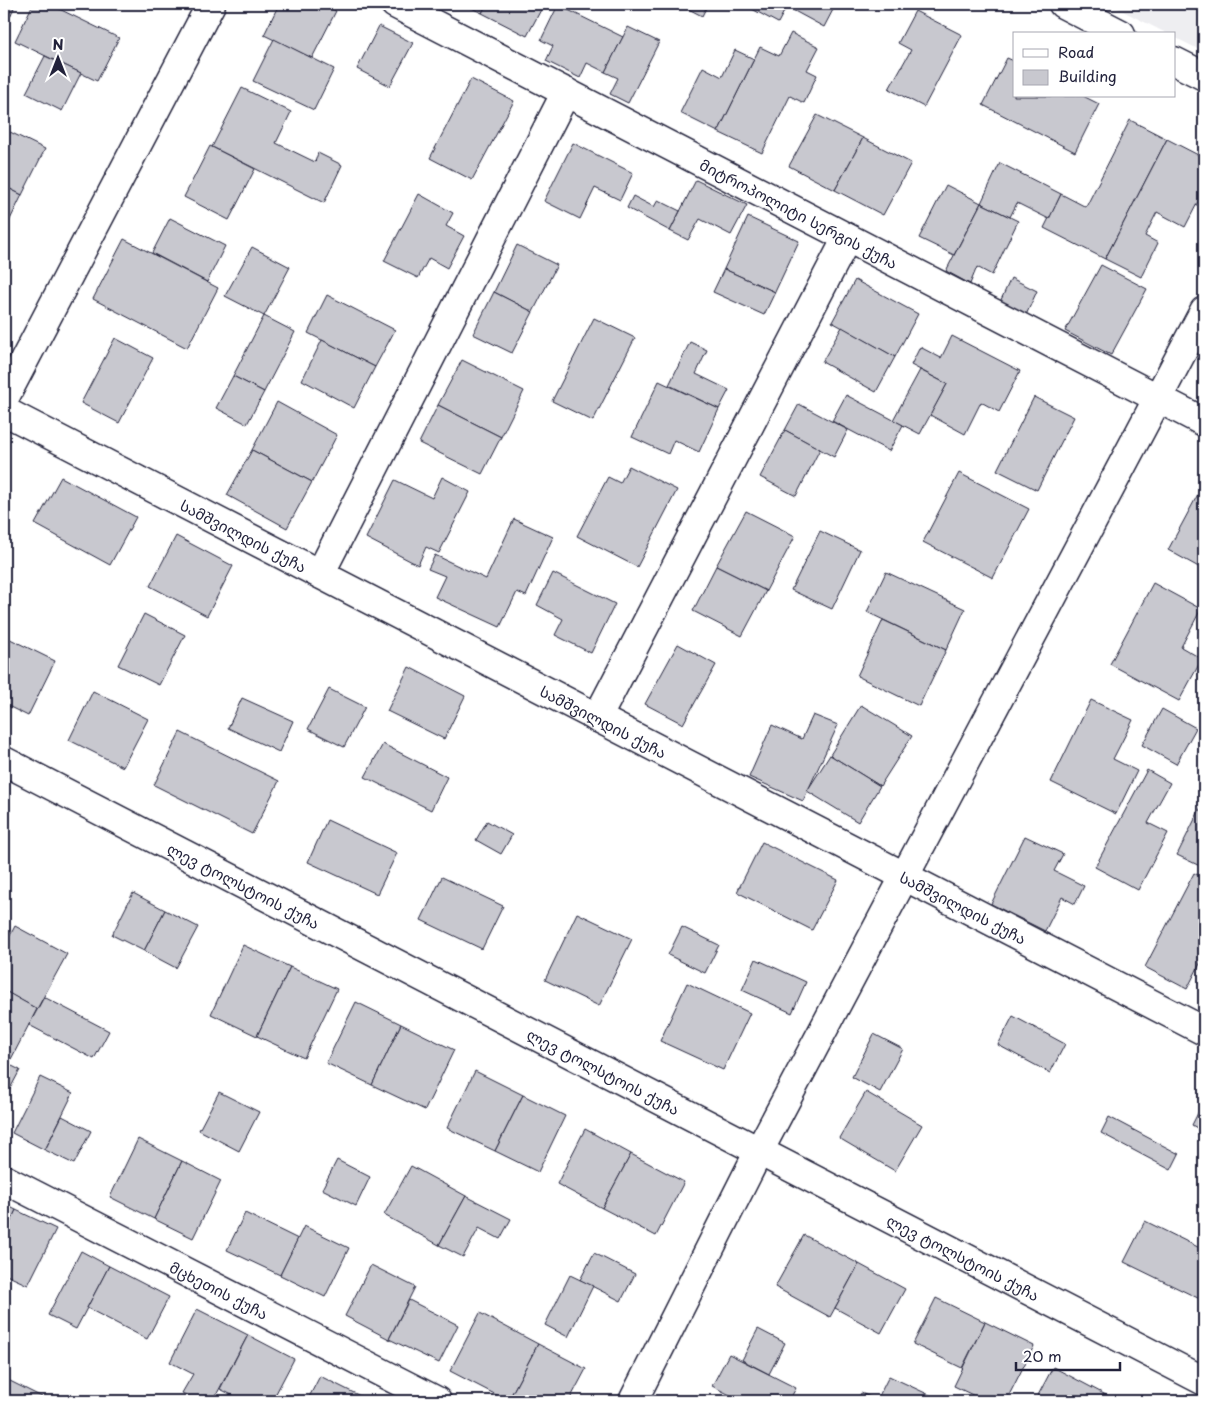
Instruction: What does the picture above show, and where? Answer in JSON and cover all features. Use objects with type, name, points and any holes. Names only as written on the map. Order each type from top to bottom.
[{"type":"street","points":[[4,399],[211,4]]},
{"type":"street","name":"მიტროპოლიტი სერგის ქუჩა","points":[[395,4],[1204,422]]},
{"type":"street","points":[[1063,4],[1117,32]]},
{"type":"street","points":[[1176,62],[1204,76]]},
{"type":"street","points":[[320,574],[566,92]]},
{"type":"street","points":[[597,718],[847,238]]},
{"type":"street","points":[[632,1401],[759,1151],[1204,311]]},
{"type":"street","name":"სამშვილდის ქუჩა","points":[[4,411],[1204,1031]]},
{"type":"street","name":"ლევ ტოლსტოის ქუჩა","points":[[6,770],[759,1151],[1204,1381]]},
{"type":"street","name":"მცხეთის ქუჩა","points":[[4,1179],[436,1401]]},
{"type":"shaded area","points":[[1109,4],[1204,4],[1204,52],[1176,38],[1176,32],[1164,32]]},
{"type":"building","points":[[4,4],[14,8],[4,29]]},
{"type":"building","points":[[33,4],[49,4],[119,38],[97,81],[15,41]]},
{"type":"building","points":[[279,4],[322,4],[336,11],[312,58],[264,35]]},
{"type":"building","points":[[463,4],[487,4],[482,13]]},
{"type":"building","points":[[487,4],[544,4],[527,36],[482,13]]},
{"type":"building","points":[[679,4],[708,4],[702,16]]},
{"type":"building","points":[[755,4],[788,4],[778,23],[752,9]]},
{"type":"building","points":[[788,4],[836,4],[824,27],[787,7]]},
{"type":"building","points":[[558,5],[623,37],[605,72],[587,63],[580,78],[546,61],[553,46],[541,40]]},
{"type":"building","points":[[915,11],[962,35],[924,107],[889,89],[911,50],[898,43]]},
{"type":"building","points":[[379,26],[413,43],[390,86],[357,69]]},
{"type":"building","points":[[628,27],[659,42],[628,103],[610,94],[618,78],[605,72]]},
{"type":"building","points":[[791,33],[819,47],[807,70],[817,75],[804,103],[790,96],[762,153],[718,132],[760,47],[779,56]]},
{"type":"building","points":[[274,39],[334,69],[314,110],[253,81]]},
{"type":"building","points":[[735,50],[754,59],[718,132],[680,113],[703,67],[722,77]]},
{"type":"building","points":[[45,56],[81,73],[62,111],[26,93]]},
{"type":"building","points":[[1007,58],[1013,61],[1013,98],[1087,98],[1099,104],[1075,152],[983,105]]},
{"type":"building","points":[[471,79],[514,101],[472,180],[430,158]]},
{"type":"building","points":[[242,88],[291,112],[276,143],[315,162],[318,153],[342,165],[324,203],[212,147]]},
{"type":"building","points":[[817,115],[863,138],[835,190],[789,166]]},
{"type":"building","points":[[1130,120],[1167,139],[1105,259],[1044,228],[1061,194],[1086,207]]},
{"type":"building","points":[[10,132],[45,149],[22,195],[4,186],[4,146]]},
{"type":"building","points":[[863,138],[911,163],[883,215],[835,190]]},
{"type":"building","points":[[1167,139],[1204,158],[1204,190],[1185,227],[1157,212],[1145,236],[1158,243],[1141,277],[1105,259]]},
{"type":"building","points":[[573,143],[633,173],[620,200],[595,188],[580,219],[544,201]]},
{"type":"building","points":[[210,146],[255,169],[229,220],[184,197]]},
{"type":"building","points":[[1000,163],[1061,194],[1049,219],[1017,203],[1010,217],[981,203]]},
{"type":"building","points":[[696,180],[747,205],[731,235],[700,219],[688,240],[670,231]]},
{"type":"building","points":[[946,185],[981,203],[954,255],[919,238]]},
{"type":"building","points":[[4,186],[22,195],[4,232]]},
{"type":"building","points":[[419,194],[453,213],[446,226],[464,236],[447,268],[429,258],[418,278],[384,261]]},
{"type":"building","points":[[633,196],[654,207],[658,200],[680,211],[670,231],[627,208]]},
{"type":"building","points":[[981,203],[1018,221],[992,275],[977,267],[970,284],[946,271]]},
{"type":"building","points":[[748,217],[799,241],[775,292],[724,269]]},
{"type":"building","points":[[170,218],[225,246],[207,282],[152,253]]},
{"type":"building","points":[[124,239],[218,288],[187,348],[93,299]]},
{"type":"building","points":[[517,245],[557,265],[533,312],[494,292]]},
{"type":"building","points":[[252,247],[290,267],[264,316],[225,296]]},
{"type":"building","points":[[1101,265],[1147,289],[1111,355],[1065,331]]},
{"type":"building","points":[[724,269],[775,292],[764,315],[713,292]]},
{"type":"building","points":[[1011,278],[1037,291],[1026,315],[1000,302]]},
{"type":"building","points":[[855,280],[918,314],[895,357],[832,322]]},
{"type":"building","points":[[494,292],[533,312],[512,353],[473,334]]},
{"type":"building","points":[[327,295],[395,330],[375,367],[308,333]]},
{"type":"building","points":[[264,316],[295,332],[264,392],[233,376]]},
{"type":"building","points":[[594,318],[635,338],[593,421],[552,401]]},
{"type":"building","points":[[842,327],[895,357],[876,392],[822,362]]},
{"type":"building","points":[[952,336],[1020,371],[999,412],[981,402],[965,434],[930,415],[947,384],[911,365],[920,347],[941,358]]},
{"type":"building","points":[[115,338],[153,358],[119,423],[81,403]]},
{"type":"building","points":[[322,340],[375,367],[354,408],[302,380]]},
{"type":"building","points":[[690,342],[707,350],[696,374],[729,390],[719,409],[669,385]]},
{"type":"building","points":[[462,360],[524,391],[501,437],[438,405]]},
{"type":"building","points":[[920,370],[947,384],[920,434],[893,420]]},
{"type":"building","points":[[233,376],[264,392],[247,424],[216,408]]},
{"type":"building","points":[[659,381],[719,409],[699,452],[674,440],[668,454],[632,437]]},
{"type":"building","points":[[846,395],[903,425],[889,451],[832,421]]},
{"type":"building","points":[[1034,397],[1074,417],[1037,490],[997,470]]},
{"type":"building","points":[[277,402],[337,435],[312,482],[252,450]]},
{"type":"building","points":[[799,404],[848,430],[834,457],[785,430]]},
{"type":"building","points":[[438,405],[501,437],[482,474],[419,443]]},
{"type":"building","points":[[785,430],[820,449],[796,496],[760,477]]},
{"type":"building","points":[[252,450],[312,482],[287,528],[227,495]]},
{"type":"building","points":[[629,466],[677,490],[637,567],[577,536],[608,477],[620,483]]},
{"type":"building","points":[[959,473],[1029,509],[993,578],[923,542]]},
{"type":"building","points":[[61,477],[136,517],[110,565],[35,524]]},
{"type":"building","points":[[442,477],[470,492],[439,553],[426,547],[418,565],[366,538],[395,480],[432,498]]},
{"type":"building","points":[[1204,483],[1204,570],[1168,550]]},
{"type":"building","points":[[746,511],[795,536],[766,591],[716,566]]},
{"type":"building","points":[[514,519],[553,537],[526,596],[517,592],[500,627],[435,597],[445,576],[428,569],[435,555],[486,579]]},
{"type":"building","points":[[820,531],[860,550],[832,609],[791,590]]},
{"type":"building","points":[[176,536],[233,566],[207,616],[150,586]]},
{"type":"building","points":[[716,566],[766,591],[742,636],[693,611]]},
{"type":"building","points":[[886,572],[965,609],[946,650],[867,612]]},
{"type":"building","points":[[553,573],[615,604],[591,653],[555,635],[563,619],[537,605]]},
{"type":"building","points":[[1153,583],[1201,609],[1181,647],[1202,659],[1179,701],[1110,664]]},
{"type":"building","points":[[144,614],[185,635],[159,685],[118,665]]},
{"type":"building","points":[[883,620],[946,650],[919,706],[857,676]]},
{"type":"building","points":[[4,636],[55,661],[28,716],[4,704]]},
{"type":"building","points":[[678,644],[716,665],[683,724],[645,704]]},
{"type":"building","points":[[409,667],[465,696],[444,739],[387,711]]},
{"type":"building","points":[[329,689],[365,707],[344,747],[308,729]]},
{"type":"building","points":[[93,691],[148,719],[123,767],[69,740]]},
{"type":"building","points":[[242,698],[293,721],[279,752],[228,728]]},
{"type":"building","points":[[1091,700],[1133,720],[1113,759],[1137,771],[1116,814],[1051,782]]},
{"type":"building","points":[[861,705],[912,736],[880,786],[830,755]]},
{"type":"building","points":[[1162,709],[1196,728],[1176,764],[1142,745]]},
{"type":"building","points":[[813,715],[838,725],[803,801],[749,777],[772,725],[802,739]]},
{"type":"building","points":[[180,732],[279,781],[252,834],[154,785]]},
{"type":"building","points":[[383,744],[447,777],[431,810],[365,777]]},
{"type":"building","points":[[830,755],[880,786],[858,822],[807,791]]},
{"type":"building","points":[[1147,770],[1170,783],[1148,823],[1168,833],[1138,890],[1095,867]]},
{"type":"building","points":[[1204,801],[1204,868],[1177,855]]},
{"type":"building","points":[[327,820],[397,853],[377,894],[308,862]]},
{"type":"building","points":[[487,821],[512,835],[501,854],[476,840]]},
{"type":"building","points":[[1025,836],[1063,854],[1054,871],[1084,886],[1075,904],[1062,897],[1045,931],[991,904]]},
{"type":"building","points":[[762,842],[838,880],[812,930],[737,892]]},
{"type":"building","points":[[1194,873],[1204,878],[1204,956],[1187,989],[1145,967]]},
{"type":"building","points":[[442,877],[503,906],[482,949],[421,920]]},
{"type":"building","points":[[133,893],[165,910],[144,951],[112,935]]},
{"type":"building","points":[[165,910],[198,927],[176,968],[144,951]]},
{"type":"building","points":[[577,913],[632,939],[599,1006],[545,980]]},
{"type":"building","points":[[15,926],[67,954],[37,1009],[4,991],[4,947]]},
{"type":"building","points":[[682,927],[719,945],[705,973],[668,955]]},
{"type":"building","points":[[243,945],[290,967],[257,1036],[211,1014]]},
{"type":"building","points":[[756,959],[806,982],[792,1013],[742,990]]},
{"type":"building","points":[[290,967],[337,989],[304,1058],[257,1036]]},
{"type":"building","points":[[687,983],[750,1013],[723,1070],[660,1041]]},
{"type":"building","points":[[7,992],[37,1009],[8,1065],[4,1062],[4,998]]},
{"type":"building","points":[[44,997],[109,1031],[94,1059],[29,1025]]},
{"type":"building","points":[[356,1002],[401,1024],[372,1085],[326,1063]]},
{"type":"building","points":[[1013,1016],[1065,1044],[1050,1073],[998,1045]]},
{"type":"building","points":[[401,1024],[454,1050],[425,1110],[372,1085]]},
{"type":"building","points":[[874,1034],[903,1049],[880,1092],[852,1077]]},
{"type":"building","points":[[4,1062],[20,1070],[4,1100]]},
{"type":"building","points":[[475,1071],[523,1095],[495,1151],[447,1128]]},
{"type":"building","points":[[40,1077],[73,1093],[45,1150],[12,1133]]},
{"type":"building","points":[[219,1092],[259,1112],[239,1151],[199,1130]]},
{"type":"building","points":[[866,1092],[922,1125],[895,1171],[839,1138]]},
{"type":"building","points":[[523,1095],[565,1116],[538,1172],[495,1151]]},
{"type":"building","points":[[1204,1101],[1204,1132],[1192,1125]]},
{"type":"building","points":[[62,1116],[91,1131],[74,1164],[45,1150]]},
{"type":"building","points":[[1109,1117],[1179,1154],[1171,1170],[1101,1133]]},
{"type":"building","points":[[585,1129],[631,1154],[602,1208],[557,1184]]},
{"type":"building","points":[[138,1139],[182,1161],[154,1219],[110,1197]]},
{"type":"building","points":[[631,1154],[684,1182],[656,1236],[602,1208]]},
{"type":"building","points":[[337,1160],[370,1177],[356,1206],[322,1189]]},
{"type":"building","points":[[182,1161],[221,1181],[193,1238],[154,1219]]},
{"type":"building","points":[[411,1166],[466,1196],[439,1245],[384,1215]]},
{"type":"building","points":[[466,1196],[511,1219],[500,1239],[479,1228],[463,1257],[439,1245]]},
{"type":"building","points":[[4,1204],[16,1210],[4,1236]]},
{"type":"building","points":[[16,1210],[56,1229],[28,1285],[4,1274],[4,1236]]},
{"type":"building","points":[[245,1213],[298,1239],[280,1275],[227,1250]]},
{"type":"building","points":[[1145,1221],[1204,1250],[1204,1301],[1124,1262]]},
{"type":"building","points":[[304,1226],[349,1248],[325,1297],[280,1275]]},
{"type":"building","points":[[804,1235],[859,1264],[830,1317],[775,1287]]},
{"type":"building","points":[[81,1251],[109,1266],[76,1329],[48,1315]]},
{"type":"building","points":[[594,1253],[635,1274],[621,1301],[580,1280]]},
{"type":"building","points":[[859,1264],[905,1289],[881,1333],[835,1308]]},
{"type":"building","points":[[371,1265],[415,1287],[389,1339],[345,1316]]},
{"type":"building","points":[[109,1266],[169,1297],[147,1339],[87,1308]]},
{"type":"building","points":[[570,1275],[593,1286],[568,1337],[545,1325]]},
{"type":"building","points":[[936,1298],[985,1322],[962,1368],[913,1344]]},
{"type":"building","points":[[409,1300],[458,1325],[439,1363],[389,1339]]},
{"type":"building","points":[[197,1309],[248,1335],[213,1401],[198,1401],[182,1393],[193,1374],[170,1362]]},
{"type":"building","points":[[480,1313],[538,1344],[508,1401],[450,1371]]},
{"type":"building","points":[[985,1322],[1034,1346],[1006,1401],[985,1401],[954,1386]]},
{"type":"building","points":[[758,1329],[785,1343],[769,1374],[742,1360]]},
{"type":"building","points":[[248,1335],[294,1359],[272,1401],[244,1401],[220,1389]]},
{"type":"building","points":[[538,1344],[586,1369],[569,1401],[508,1401]]},
{"type":"building","points":[[729,1354],[796,1388],[789,1401],[742,1401],[712,1386]]},
{"type":"building","points":[[1053,1367],[1104,1394],[1100,1401],[1035,1401]]},
{"type":"building","points":[[320,1376],[368,1400],[307,1401]]},
{"type":"building","points":[[889,1376],[936,1398],[935,1401],[857,1401],[861,1393],[877,1400]]},
{"type":"building","points":[[4,1378],[42,1397],[40,1401],[4,1401]]},
{"type":"building","points":[[1104,1394],[1119,1401],[1100,1401]]}]
